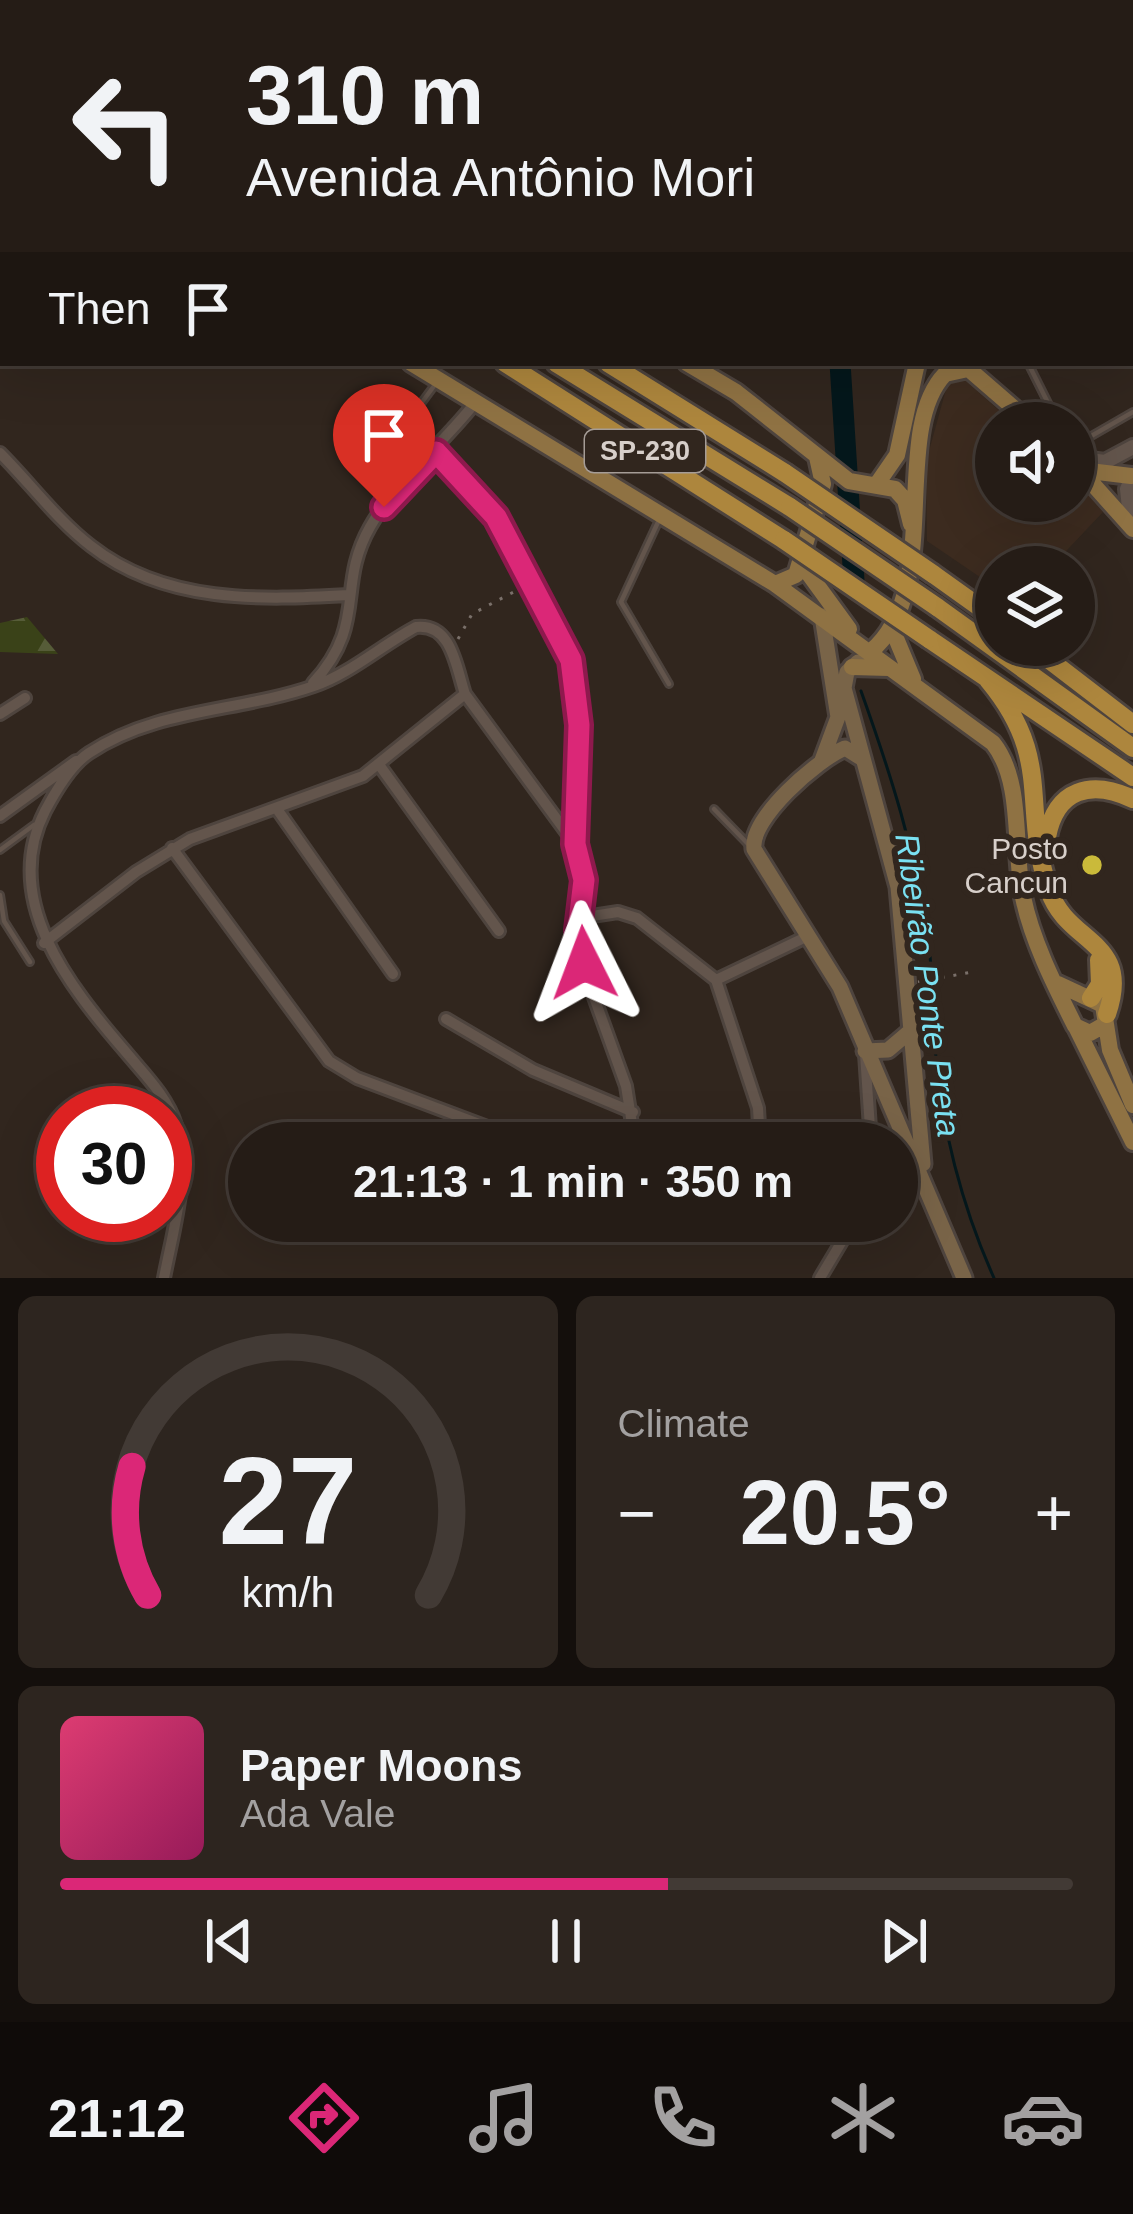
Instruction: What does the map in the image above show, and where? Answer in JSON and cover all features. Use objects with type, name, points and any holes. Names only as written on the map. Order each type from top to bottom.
[{"type":"highway","name":"SP-230","points":[[510,366],[784,540],[1133,777]]},
{"type":"highway","points":[[561,366],[790,507],[1133,748]]},
{"type":"highway","name":"SP-230","points":[[613,366],[785,473],[975,604]]},
{"type":"highway","points":[[1057,666],[1133,724]]},
{"type":"highway","points":[[988,680],[1013,709],[1029,745],[1044,866],[1053,900],[1102,949],[1113,973],[1105,1020]]},
{"type":"highway","points":[[1044,866],[1054,812],[1069,794],[1096,788],[1133,799]]},
{"type":"highway","points":[[1086,935],[1101,968],[1100,984],[1087,999]]},
{"type":"main road","points":[[416,366],[775,584],[980,732],[1001,754],[1024,901],[1074,1024],[1133,1142]]},
{"type":"main road","points":[[692,366],[736,392],[846,477],[896,489],[905,500],[914,542]]},
{"type":"main road","points":[[877,484],[897,455],[915,366]]},
{"type":"main road","points":[[920,690],[896,649],[892,631],[914,542],[919,452],[934,389],[945,374],[965,366],[1007,402]]},
{"type":"main road","points":[[775,584],[794,577],[804,562],[823,484],[817,457]]},
{"type":"main road","points":[[1095,468],[1132,476]]},
{"type":"main road","points":[[823,484],[846,477]]},
{"type":"main road","points":[[1095,486],[1132,528]]},
{"type":"main road","points":[[804,562],[835,677],[838,717],[821,763]]},
{"type":"main road","points":[[804,562],[868,650]]},
{"type":"main road","points":[[892,631],[852,667],[844,688],[898,887],[920,1152],[940,1218]]},
{"type":"main road","points":[[852,667],[890,668]]},
{"type":"main road","points":[[861,758],[845,748],[821,763],[758,823],[754,849],[840,987],[896,1122]]},
{"type":"main road","points":[[1057,983],[1087,999],[1105,1020],[1133,1105]]},
{"type":"main road","points":[[1074,1024],[1072,1011],[1087,999]]},
{"type":"main road","points":[[1074,1024],[1090,1033],[1105,1020]]},
{"type":"main road","points":[[865,1051],[888,1050],[908,1033]]},
{"type":"main road","points":[[918,1170],[964,1278]]},
{"type":"street","points":[[310,688],[343,647],[350,595],[368,529],[474,404]]},
{"type":"street","points":[[1095,463],[1133,447]]},
{"type":"street","points":[[436,452],[496,517],[562,635],[575,688],[580,762],[575,844],[584,880],[580,918],[590,986],[634,1122]]},
{"type":"street","points":[[0,453],[95,550],[159,580],[220,597],[350,595]]},
{"type":"street","points":[[1132,476],[1132,528]]},
{"type":"street","points":[[0,816],[84,756],[158,721],[310,688],[416,627],[435,628],[451,651],[465,694],[575,844]]},
{"type":"street","points":[[44,943],[172,848],[380,766],[465,694]]},
{"type":"street","points":[[0,714],[25,698]]},
{"type":"street","points":[[84,756],[38,824],[28,862],[29,891],[44,943],[65,979],[157,1089],[176,1124],[181,1171],[164,1278]]},
{"type":"street","points":[[380,766],[499,931]]},
{"type":"street","points":[[277,809],[393,974]]},
{"type":"street","points":[[172,848],[329,1061],[357,1078],[474,1122]]},
{"type":"street","points":[[580,918],[618,912],[637,918],[716,980],[759,1122]]},
{"type":"street","points":[[716,980],[806,937]]},
{"type":"street","points":[[446,1019],[532,1070],[633,1112]]},
{"type":"street","points":[[865,1051],[871,1122]]},
{"type":"street","points":[[820,1278],[841,1242]]},
{"type":"lane","points":[[1030,366],[1048,402]]},
{"type":"lane","points":[[392,444],[438,380]]},
{"type":"lane","points":[[1095,434],[1133,412]]},
{"type":"lane","points":[[662,515],[621,602],[669,684]]},
{"type":"lane","points":[[714,809],[754,849]]},
{"type":"lane","points":[[0,850],[38,824]]},
{"type":"lane","points":[[0,895],[4,921],[30,962]]},
{"type":"path","points":[[451,651],[472,614],[534,581]]},
{"type":"path","points":[[922,982],[977,970]]},
{"type":"shaded area","points":[[964,379],[990,402],[975,402],[975,522],[1094,522],[1071,546],[975,546],[975,574],[927,541],[926,462],[948,382]]},
{"type":"green space","points":[[27,617],[58,654],[0,652],[0,623]]},
{"type":"waterway","points":[[840,366],[854,581]]},
{"type":"waterway","name":"Ribeirão Ponte Preta","points":[[861,691],[917,875],[948,1136],[972,1223],[994,1278]]},
{"type":"place","name":"Posto Cancun","points":[[1092,865]]},
{"type":"route","points":[[384,507],[436,452],[496,517],[562,635],[571,660],[579,725],[575,844],[584,880],[578,930],[584,963]]}]
